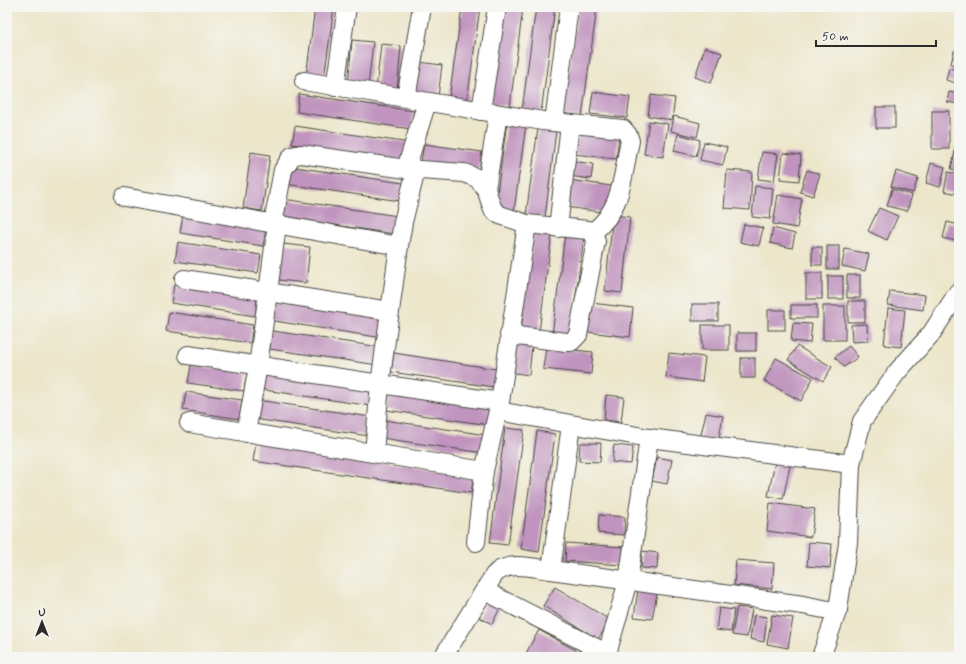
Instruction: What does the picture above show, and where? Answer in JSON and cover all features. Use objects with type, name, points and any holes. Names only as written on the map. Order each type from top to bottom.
[{"type":"street","points":[[334,86],[347,7]]},
{"type":"street","points":[[406,98],[422,7]]},
{"type":"street","points":[[486,189],[497,7]]},
{"type":"street","points":[[558,228],[562,123],[569,7]]},
{"type":"street","points":[[246,433],[258,366],[283,170],[292,156],[301,154],[411,170],[464,173],[477,178],[486,189],[493,210],[500,215],[527,224],[593,232],[604,224],[616,205],[630,141],[628,135],[623,129],[562,123],[304,82]]},
{"type":"street","points":[[374,453],[380,384],[399,246],[411,170],[427,102]]},
{"type":"street","points":[[124,197],[399,246]]},
{"type":"street","points":[[476,542],[484,472],[499,406],[527,224]]},
{"type":"street","points":[[509,336],[566,342],[575,339],[578,336],[596,240],[593,232]]},
{"type":"street","points":[[184,279],[390,311]]},
{"type":"street","points":[[821,657],[838,609],[848,543],[851,464],[862,421],[898,372],[931,334],[959,291]]},
{"type":"street","points":[[188,355],[380,384],[499,406],[572,425],[649,438],[851,464]]},
{"type":"street","points":[[190,423],[484,472]]},
{"type":"street","points":[[551,570],[572,425]]},
{"type":"street","points":[[485,590],[607,655],[628,581],[649,438]]},
{"type":"street","points":[[449,655],[494,575],[505,567],[516,566],[551,570],[803,604],[834,611],[838,609]]},
{"type":"building","points":[[315,7],[334,7],[324,79],[306,77]]},
{"type":"building","points":[[462,7],[480,7],[467,102],[449,99]]},
{"type":"building","points":[[504,7],[523,7],[510,106],[491,104]]},
{"type":"building","points":[[536,7],[555,7],[541,113],[522,110]]},
{"type":"building","points":[[578,7],[597,7],[582,117],[563,115]]},
{"type":"building","points":[[352,40],[373,42],[368,87],[348,85]]},
{"type":"building","points":[[381,44],[401,46],[397,91],[376,89]]},
{"type":"building","points":[[705,47],[722,53],[711,83],[695,77]]},
{"type":"building","points":[[954,51],[959,52],[959,65],[951,64]]},
{"type":"building","points":[[418,62],[442,65],[438,97],[414,94]]},
{"type":"building","points":[[949,68],[959,70],[959,84],[946,80]]},
{"type":"building","points":[[593,92],[630,97],[627,118],[590,114]]},
{"type":"building","points":[[949,92],[959,94],[959,104],[947,102]]},
{"type":"building","points":[[299,94],[414,111],[411,129],[297,112]]},
{"type":"building","points":[[651,95],[675,98],[672,120],[648,116]]},
{"type":"building","points":[[876,107],[895,107],[895,128],[876,128]]},
{"type":"building","points":[[932,111],[949,111],[949,149],[932,149]]},
{"type":"building","points":[[674,116],[700,123],[697,137],[671,131]]},
{"type":"building","points":[[649,121],[668,124],[663,157],[644,154]]},
{"type":"building","points":[[507,122],[526,124],[514,211],[495,208]]},
{"type":"building","points":[[295,126],[410,143],[407,161],[292,144]]},
{"type":"building","points":[[538,128],[556,131],[545,217],[526,215]]},
{"type":"building","points":[[576,131],[619,137],[616,159],[574,154]]},
{"type":"building","points":[[678,134],[700,140],[696,156],[674,151]]},
{"type":"building","points":[[704,142],[727,147],[723,165],[700,160]]},
{"type":"building","points":[[424,144],[482,152],[479,171],[421,162]]},
{"type":"building","points":[[956,147],[959,148],[959,171],[951,169]]},
{"type":"building","points":[[251,152],[270,155],[262,211],[243,208]]},
{"type":"building","points":[[762,152],[778,154],[774,181],[758,179]]},
{"type":"building","points":[[783,153],[801,155],[799,181],[780,179]]},
{"type":"building","points":[[571,161],[593,164],[591,179],[569,176]]},
{"type":"building","points":[[931,163],[945,167],[940,187],[926,183]]},
{"type":"building","points":[[288,166],[403,183],[400,201],[285,184]]},
{"type":"building","points":[[727,170],[752,172],[750,210],[724,208]]},
{"type":"building","points":[[807,170],[820,174],[813,196],[800,192]]},
{"type":"building","points":[[896,171],[918,178],[913,193],[891,187]]},
{"type":"building","points":[[948,172],[959,174],[958,194],[944,191]]},
{"type":"building","points":[[569,180],[611,186],[608,213],[566,207]]},
{"type":"building","points":[[755,186],[773,188],[770,219],[752,217]]},
{"type":"building","points":[[892,189],[912,195],[907,211],[887,206]]},
{"type":"building","points":[[778,195],[802,199],[797,228],[773,224]]},
{"type":"building","points":[[283,199],[398,216],[395,234],[280,217]]},
{"type":"building","points":[[879,208],[898,216],[887,240],[868,231]]},
{"type":"building","points":[[183,215],[266,227],[263,246],[180,233]]},
{"type":"building","points":[[613,215],[630,217],[622,293],[605,291]]},
{"type":"building","points":[[947,222],[959,225],[959,242],[943,238]]},
{"type":"building","points":[[744,224],[763,228],[759,246],[740,242]]},
{"type":"building","points":[[773,228],[795,234],[792,248],[770,243]]},
{"type":"building","points":[[534,230],[552,233],[539,332],[521,329]]},
{"type":"building","points":[[565,234],[584,237],[570,338],[552,335]]},
{"type":"building","points":[[178,242],[261,255],[258,273],[175,261]]},
{"type":"building","points":[[283,244],[310,247],[306,283],[279,280]]},
{"type":"building","points":[[827,246],[839,246],[839,269],[827,269]]},
{"type":"building","points":[[812,247],[822,247],[822,265],[812,265]]},
{"type":"building","points":[[845,249],[869,254],[865,271],[842,266]]},
{"type":"building","points":[[806,273],[822,273],[822,299],[806,299]]},
{"type":"building","points":[[847,275],[860,275],[860,298],[847,298]]},
{"type":"building","points":[[828,276],[843,276],[843,299],[828,299]]},
{"type":"building","points":[[174,285],[257,298],[255,316],[171,303]]},
{"type":"building","points":[[890,291],[925,295],[923,310],[888,305]]},
{"type":"building","points":[[848,301],[865,301],[865,322],[848,322]]},
{"type":"building","points":[[271,302],[385,319],[383,338],[268,320]]},
{"type":"building","points":[[591,303],[633,308],[630,337],[588,332]]},
{"type":"building","points":[[692,304],[718,304],[718,321],[692,321]]},
{"type":"building","points":[[791,305],[817,305],[817,318],[791,318]]},
{"type":"building","points":[[823,306],[845,306],[845,340],[823,340]]},
{"type":"building","points":[[888,308],[905,310],[901,347],[884,345]]},
{"type":"building","points":[[768,310],[785,310],[785,330],[768,330]]},
{"type":"building","points":[[169,312],[253,325],[250,343],[166,331]]},
{"type":"building","points":[[793,323],[812,324],[810,343],[791,341]]},
{"type":"building","points":[[867,324],[868,341],[852,342],[851,325]]},
{"type":"building","points":[[702,325],[729,325],[729,350],[702,350]]},
{"type":"building","points":[[266,330],[380,347],[378,365],[263,348]]},
{"type":"building","points":[[737,333],[756,333],[756,351],[737,351]]},
{"type":"building","points":[[513,343],[532,345],[529,375],[509,372]]},
{"type":"building","points":[[797,346],[832,367],[823,381],[788,360]]},
{"type":"building","points":[[849,346],[858,357],[844,367],[835,357]]},
{"type":"building","points":[[546,347],[593,352],[591,374],[543,369]]},
{"type":"building","points":[[394,353],[496,369],[494,387],[391,372]]},
{"type":"building","points":[[669,353],[705,357],[702,382],[666,377]]},
{"type":"building","points":[[741,358],[755,358],[755,378],[741,378]]},
{"type":"building","points":[[776,358],[813,378],[801,401],[764,381]]},
{"type":"building","points":[[191,365],[247,373],[244,391],[188,383]]},
{"type":"building","points":[[261,371],[375,388],[372,406],[258,389]]},
{"type":"building","points":[[389,391],[491,406],[489,425],[386,410]]},
{"type":"building","points":[[186,392],[242,400],[239,419],[183,410]]},
{"type":"building","points":[[606,395],[624,397],[621,422],[604,420]]},
{"type":"building","points":[[257,400],[371,417],[369,436],[254,419]]},
{"type":"building","points":[[706,413],[723,416],[718,443],[700,439]]},
{"type":"building","points":[[384,420],[487,435],[484,453],[381,438]]},
{"type":"building","points":[[505,428],[524,430],[508,545],[490,543]]},
{"type":"building","points":[[537,431],[555,434],[539,552],[521,549]]},
{"type":"building","points":[[256,443],[474,475],[471,493],[253,461]]},
{"type":"building","points":[[580,443],[601,443],[600,462],[579,461]]},
{"type":"building","points":[[614,445],[633,447],[631,464],[612,462]]},
{"type":"building","points":[[657,457],[672,460],[667,484],[652,481]]},
{"type":"building","points":[[775,462],[790,465],[783,499],[768,496]]},
{"type":"building","points":[[770,503],[815,509],[811,537],[767,531]]},
{"type":"building","points":[[599,515],[625,517],[624,535],[598,533]]},
{"type":"building","points":[[809,542],[832,544],[830,568],[807,566]]},
{"type":"building","points":[[566,543],[624,547],[623,565],[565,561]]},
{"type":"building","points":[[642,551],[658,553],[657,569],[641,568]]},
{"type":"building","points":[[736,560],[774,563],[772,589],[734,585]]},
{"type":"building","points":[[555,587],[610,620],[598,639],[543,606]]},
{"type":"building","points":[[638,590],[657,593],[652,619],[634,617]]},
{"type":"building","points":[[488,599],[501,606],[492,624],[479,617]]},
{"type":"building","points":[[737,607],[752,609],[747,637],[732,635]]},
{"type":"building","points":[[719,608],[734,610],[731,632],[716,630]]},
{"type":"building","points":[[754,615],[767,617],[764,642],[750,639]]},
{"type":"building","points":[[772,615],[793,618],[788,648],[767,644]]},
{"type":"building","points":[[539,630],[577,651],[573,657],[533,657],[526,653]]}]
